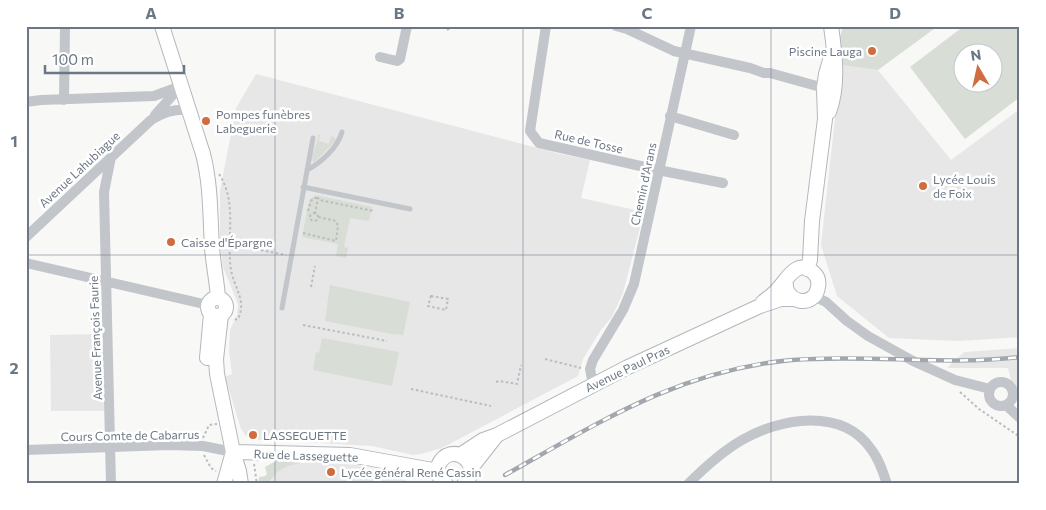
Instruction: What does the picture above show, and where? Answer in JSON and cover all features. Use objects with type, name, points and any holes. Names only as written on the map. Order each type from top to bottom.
[{"type":"street","points":[[64,100],[65,26]]},
{"type":"street","points":[[162,26],[203,154],[209,182],[215,308],[207,358],[217,424],[223,439],[233,452],[241,484]]},
{"type":"street","points":[[380,58],[400,59],[407,26]]},
{"type":"street","name":"Rue de Tosse","points":[[546,26],[530,131],[539,143],[723,183]]},
{"type":"street","points":[[616,26],[685,54],[750,68],[824,88]]},
{"type":"street","name":"Chemin d'Arans","points":[[593,384],[590,368],[592,360],[623,310],[634,284],[691,26]]},
{"type":"street","points":[[825,119],[834,98],[835,86],[831,26]]},
{"type":"street","points":[[807,269],[810,260],[812,220],[825,119],[824,88],[833,50]]},
{"type":"street","points":[[26,102],[154,96],[181,86]]},
{"type":"street","name":"Avenue Lahubiague","points":[[26,237],[151,120],[181,86]]},
{"type":"street","name":"Avenue Lahubiague","points":[[151,120],[163,112],[176,109],[189,110]]},
{"type":"street","points":[[670,116],[734,135]]},
{"type":"street","name":"Avenue François Faurie","points":[[111,157],[104,192],[111,484]]},
{"type":"street","points":[[89,177],[98,181],[104,192]]},
{"type":"street","points":[[26,263],[215,308]]},
{"type":"street","points":[[797,269],[807,269],[816,275],[818,280],[817,291],[814,296],[804,301],[793,299],[786,290],[786,279],[788,275],[797,269]]},
{"type":"street","name":"Avenue Paul Pras","points":[[760,306],[778,290],[786,279]]},
{"type":"street","points":[[814,296],[826,302],[847,321],[868,336],[921,365],[955,380],[990,388]]},
{"type":"street","name":"Avenue Paul Pras","points":[[438,470],[440,462],[446,456],[460,455],[483,440],[497,435],[593,384],[760,306],[781,299],[793,299]]},
{"type":"street","points":[[1003,381],[1016,389],[1006,405],[1001,406],[992,402],[989,393],[990,388],[996,383],[1003,381]]},
{"type":"street","points":[[1006,405],[1020,418]]},
{"type":"street","points":[[688,484],[727,451],[742,441],[777,426],[808,420],[832,422],[846,427],[858,436],[871,449],[887,484]]},
{"type":"street","name":"Avenue Paul Pras","points":[[468,479],[497,435]]},
{"type":"street","name":"Cours Comte de Cabarrus","points":[[26,450],[169,445],[204,446],[233,452]]},
{"type":"street","points":[[224,484],[233,452]]},
{"type":"street","name":"Rue de Lasseguette","points":[[233,452],[350,455],[438,470]]},
{"type":"street","points":[[460,455],[467,460],[468,479]]},
{"type":"street","points":[[438,470],[439,476],[446,484]]},
{"type":"lane","points":[[307,170],[316,165],[340,140],[342,132]]},
{"type":"lane","points":[[282,308],[313,138]]},
{"type":"lane","points":[[303,187],[410,209]]},
{"type":"path","points":[[447,30],[454,26]]},
{"type":"path","points":[[315,214],[320,191]]},
{"type":"path","points":[[318,217],[317,220],[313,221],[307,216],[310,201],[314,198],[373,211],[375,202]]},
{"type":"path","points":[[309,208],[316,209]]},
{"type":"path","points":[[310,217],[312,214],[315,214]]},
{"type":"path","points":[[304,225],[302,234],[336,241],[338,226],[336,221],[318,217],[315,214]]},
{"type":"path","points":[[261,250],[291,256]]},
{"type":"path","points":[[311,287],[315,266]]},
{"type":"path","points":[[430,296],[448,300],[446,310],[428,306],[430,296]]},
{"type":"path","points":[[303,325],[387,341]]},
{"type":"path","points":[[545,359],[583,368]]},
{"type":"path","points":[[498,381],[517,384],[521,365]]},
{"type":"path","points":[[955,380],[962,395],[978,409],[1020,437]]},
{"type":"path","points":[[411,389],[491,406]]},
{"type":"path","points":[[252,453],[257,484]]},
{"type":"shaded area","name":"Piscine Lauga","points":[[843,26],[938,26],[878,70],[841,65],[840,37]]},
{"type":"shaded area","points":[[964,26],[1020,26],[1020,97],[965,139],[910,67]]},
{"type":"shaded area","name":"Lycée Louis de Foix","points":[[841,65],[878,70],[951,160],[1020,109],[1020,337],[958,341],[889,338],[837,296],[821,245]]},
{"type":"shaded area","points":[[256,74],[560,154],[590,160],[581,198],[644,212],[623,293],[612,317],[601,330],[583,359],[578,376],[442,448],[421,454],[413,455],[372,446],[249,439],[241,429],[225,377],[232,374],[229,351],[230,330],[237,315],[238,304],[223,267],[220,244],[220,191],[236,108]]},
{"type":"shaded area","points":[[319,134],[319,141],[329,144],[331,136],[336,140],[313,162],[312,158]]},
{"type":"shaded area","points":[[316,195],[372,207],[369,221],[350,218],[344,247],[348,248],[346,258],[336,256],[338,244],[302,237],[309,200]]},
{"type":"shaded area","points":[[330,285],[410,302],[403,336],[397,333],[397,335],[325,321]]},
{"type":"shaded area","points":[[102,334],[104,411],[51,411],[50,335]]},
{"type":"shaded area","points":[[322,338],[399,352],[392,386],[313,370],[316,352],[319,353]]},
{"type":"shaded area","points":[[1020,348],[1020,415],[1008,368],[947,368],[964,352]]},
{"type":"shaded area","points":[[276,461],[304,463],[292,465],[279,471],[268,484],[259,484],[259,477],[267,474],[265,467]]},
{"type":"shaded area","name":"Lycée général René Cassin","points":[[313,462],[358,465],[390,474],[414,484],[268,484],[273,476],[284,467]]},
{"type":"railway","points":[[505,475],[574,436],[642,401],[713,375],[751,366],[792,360],[849,358],[963,360],[1020,357]]},
{"type":"place","name":"Piscine Lauga","points":[[872,51]]},
{"type":"place","name":"Pompes funèbres Labeguerie","points":[[206,121]]},
{"type":"place","name":"Lycée Louis de Foix","points":[[923,186]]},
{"type":"place","name":"Caisse d'Épargne","points":[[171,242]]},
{"type":"place","name":"LASSEGUETTE","points":[[253,435]]},
{"type":"place","name":"Lycée général René Cassin","points":[[331,472]]}]
